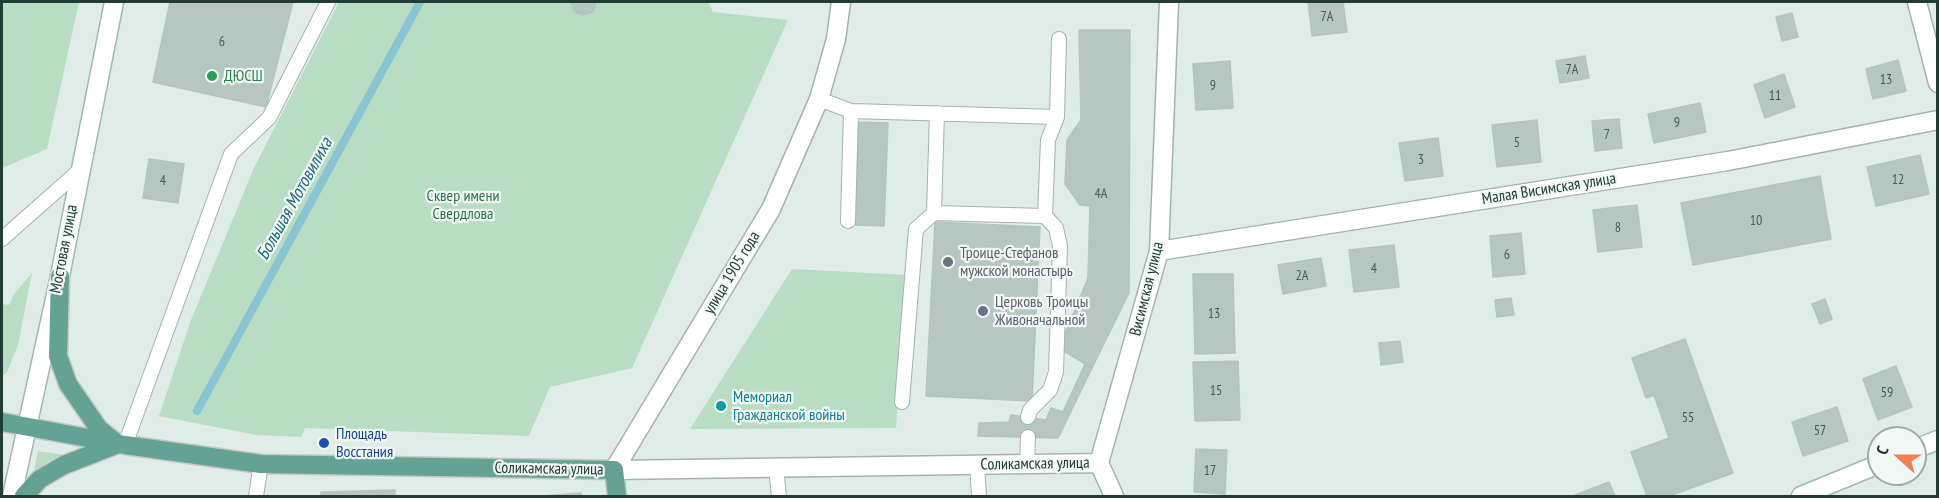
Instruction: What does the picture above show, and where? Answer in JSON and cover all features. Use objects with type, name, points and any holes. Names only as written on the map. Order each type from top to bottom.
[{"type":"main road","points":[[60,276],[58,356],[68,384],[99,429],[122,445]]},
{"type":"main road","name":"Соликамская улица","points":[[2,422],[122,445],[261,464],[614,470]]},
{"type":"main road","points":[[24,496],[40,479],[64,465],[122,445]]},
{"type":"main road","points":[[614,470],[617,496]]},
{"type":"street","name":"Мостовая улица","points":[[12,496],[60,276],[114,2]]},
{"type":"street","name":"Висимская улица","points":[[1099,463],[1159,251],[1169,2]]},
{"type":"street","points":[[1917,2],[1938,83]]},
{"type":"street","name":"улица 1905 года","points":[[614,470],[771,209],[819,99],[836,39],[840,3]]},
{"type":"street","name":"Малая Висимская улица","points":[[1159,251],[1728,161],[1938,120]]},
{"type":"street","points":[[1099,463],[1114,496]]},
{"type":"street","name":"Соликамская улица","points":[[614,470],[1099,463]]},
{"type":"street","points":[[1801,496],[1867,469]]},
{"type":"lane","points":[[122,445],[231,154],[269,118],[327,2]]},
{"type":"lane","points":[[1028,417],[1030,410],[1050,390],[1056,372],[1060,246],[1056,228],[1045,216],[1048,140],[1056,117],[1059,39]]},
{"type":"lane","points":[[819,99],[851,111],[1056,117]]},
{"type":"lane","points":[[848,221],[851,111]]},
{"type":"lane","points":[[934,213],[937,113]]},
{"type":"lane","points":[[2,239],[80,170]]},
{"type":"lane","points":[[902,402],[916,229],[934,213],[1045,216]]},
{"type":"lane","points":[[1027,464],[1028,437]]},
{"type":"lane","points":[[256,496],[261,464]]},
{"type":"lane","points":[[977,465],[979,496]]},
{"type":"lane","points":[[776,468],[779,496]]},
{"type":"green space","points":[[2,2],[79,2],[47,149],[2,168]]},
{"type":"green space","name":"Сквер имени Свердлова","points":[[339,2],[708,2],[713,12],[788,20],[632,368],[550,387],[529,436],[305,428],[301,437],[256,435],[159,416],[191,320],[254,168]]},
{"type":"green space","points":[[792,269],[907,275],[896,428],[690,429]]},
{"type":"green space","points":[[32,273],[18,345],[7,372],[2,376],[2,304],[9,305],[14,294]]},
{"type":"green space","points":[[38,451],[66,455],[32,480]]},
{"type":"building","points":[[170,2],[293,2],[266,107],[153,82]]},
{"type":"building","points":[[571,2],[596,2],[593,12],[583,15],[574,11]]},
{"type":"building","points":[[1308,2],[1343,2],[1347,32],[1312,36]]},
{"type":"building","points":[[1792,13],[1798,37],[1782,41],[1776,17]]},
{"type":"building","points":[[1079,30],[1130,30],[1129,293],[1092,368],[1059,348],[1088,278],[1090,206],[1080,205],[1065,184],[1067,140],[1081,120]]},
{"type":"building","points":[[1585,56],[1589,78],[1560,83],[1556,61]]},
{"type":"building","points":[[1898,60],[1906,91],[1873,99],[1866,69]]},
{"type":"building","points":[[1230,61],[1233,108],[1196,110],[1193,64]]},
{"type":"building","points":[[1784,74],[1795,107],[1765,118],[1754,85]]},
{"type":"building","points":[[1700,103],[1706,132],[1654,143],[1648,114]]},
{"type":"building","points":[[1619,119],[1622,148],[1595,151],[1592,121]]},
{"type":"building","points":[[1537,120],[1541,162],[1497,167],[1492,125]]},
{"type":"building","points":[[859,122],[888,123],[884,226],[855,225]]},
{"type":"building","points":[[1438,138],[1443,176],[1405,181],[1399,143]]},
{"type":"building","points":[[1920,155],[1929,194],[1876,206],[1867,167]]},
{"type":"building","points":[[149,159],[184,164],[178,203],[143,198]]},
{"type":"building","points":[[1820,176],[1831,239],[1693,265],[1681,203]]},
{"type":"building","points":[[1637,205],[1642,247],[1598,252],[1593,210]]},
{"type":"building","name":"Церковь Троицы Живоначальной","points":[[935,222],[1040,227],[1032,401],[926,396]]},
{"type":"building","points":[[1521,233],[1525,274],[1493,277],[1490,236]]},
{"type":"building","points":[[1394,245],[1399,287],[1354,292],[1349,250]]},
{"type":"building","points":[[1321,258],[1326,286],[1283,294],[1278,265]]},
{"type":"building","points":[[1193,274],[1233,274],[1235,353],[1195,354]]},
{"type":"building","points":[[1511,298],[1514,315],[1497,317],[1495,300]]},
{"type":"building","points":[[1825,299],[1832,319],[1820,324],[1812,304]]},
{"type":"building","points":[[1685,339],[1733,473],[1669,496],[1647,496],[1631,452],[1669,438],[1654,395],[1646,398],[1632,358]]},
{"type":"building","points":[[1400,341],[1403,362],[1381,365],[1379,343]]},
{"type":"building","points":[[1238,361],[1240,420],[1195,421],[1193,362]]},
{"type":"building","points":[[1085,364],[1092,368],[1058,438],[978,436],[979,423],[1009,422],[1011,415],[1046,420],[1051,408],[1063,412]]},
{"type":"building","points":[[1896,366],[1912,407],[1878,420],[1863,379]]},
{"type":"building","points":[[1837,407],[1848,441],[1803,456],[1792,422]]},
{"type":"building","points":[[1196,449],[1227,450],[1225,494],[1194,492]]},
{"type":"building","points":[[1609,482],[1615,496],[1575,495]]},
{"type":"building","points":[[395,490],[395,496],[321,496],[321,492]]},
{"type":"building","points":[[581,493],[581,496],[543,496]]},
{"type":"waterway","name":"Большая Мотовилиха","points":[[197,411],[420,2]]},
{"type":"place","name":"ДЮСШ","points":[[212,76]]},
{"type":"place","name":"Троице-Стефанов мужской монастырь","points":[[948,262]]},
{"type":"place","name":"Церковь Троицы Живоначальной","points":[[983,311]]},
{"type":"place","name":"Мемориал Гражданской войны","points":[[721,406]]},
{"type":"place","name":"Площадь Восстания","points":[[324,443]]}]
